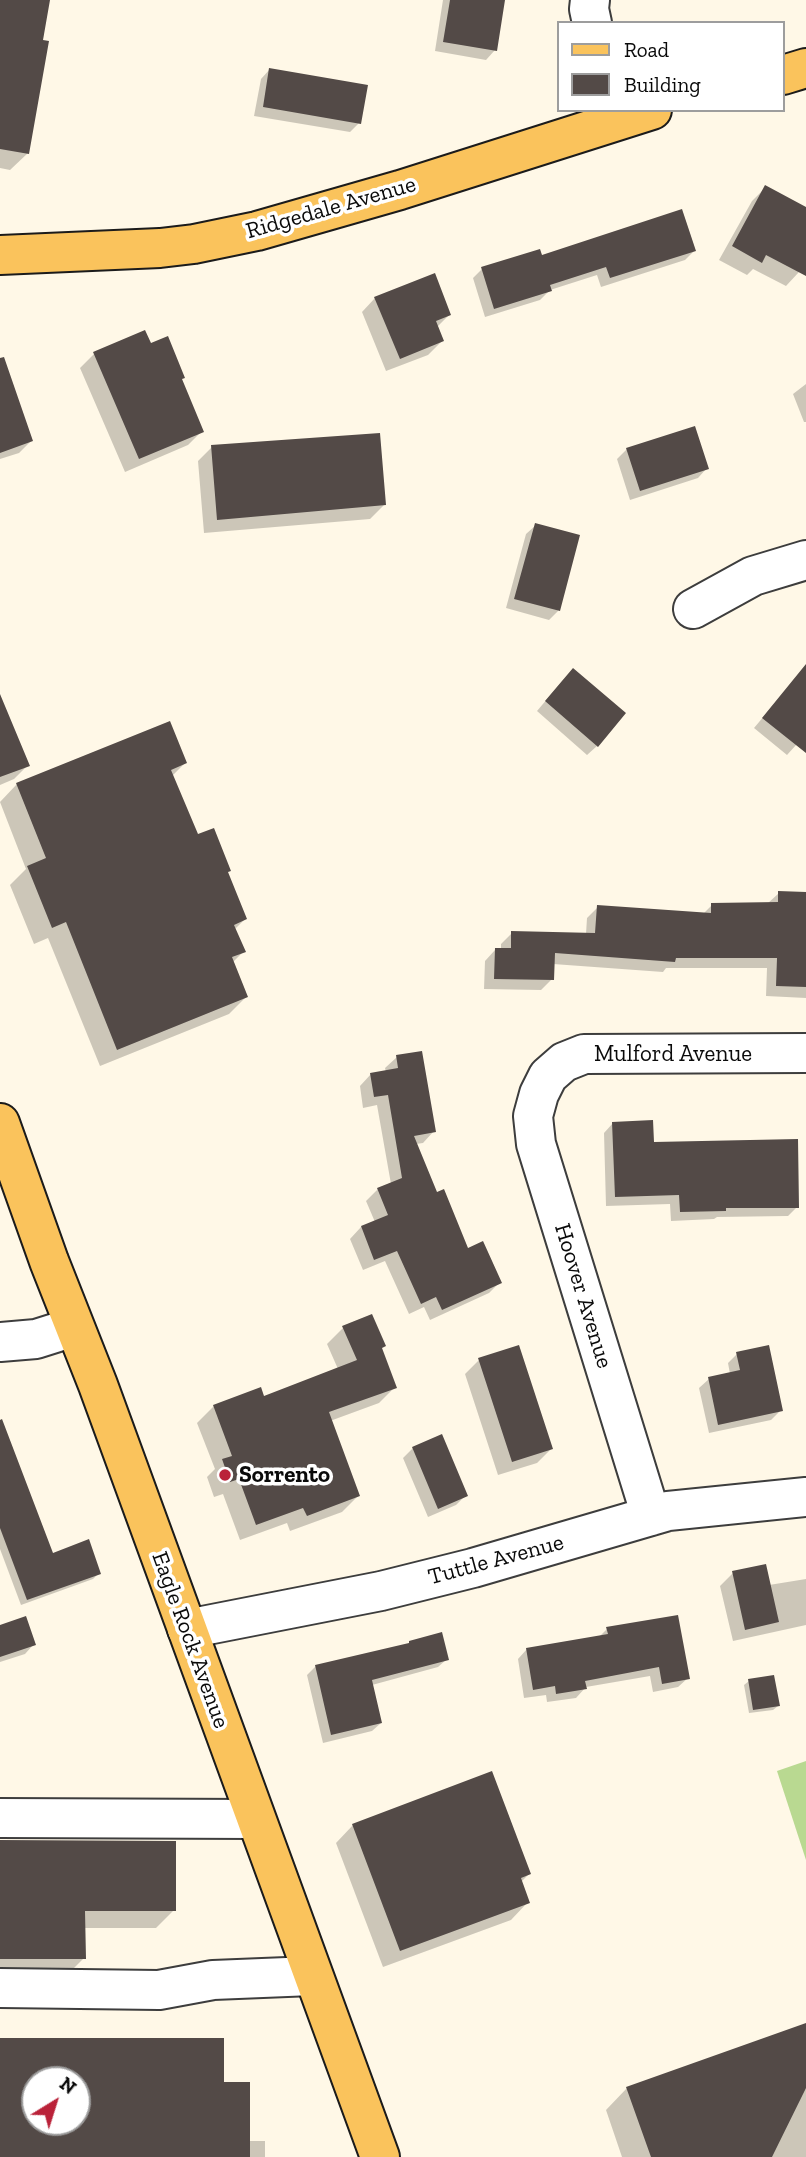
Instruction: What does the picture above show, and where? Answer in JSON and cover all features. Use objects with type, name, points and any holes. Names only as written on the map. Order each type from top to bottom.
[{"type":"main road","points":[[785,74],[806,68]]},
{"type":"main road","name":"Ridgedale Avenue","points":[[0,255],[194,244],[257,231],[400,190],[614,115],[637,112]]},
{"type":"main road","name":"Eagle Rock Avenue","points":[[0,1123],[380,2157]]},
{"type":"street","points":[[590,0],[592,21]]},
{"type":"street","points":[[693,609],[753,576],[806,560]]},
{"type":"street","name":"Mulford Avenue","points":[[548,1076],[564,1062],[584,1054],[806,1053]]},
{"type":"street","name":"Hoover Avenue","points":[[548,1076],[539,1094],[533,1116],[536,1144],[650,1516]]},
{"type":"street","points":[[0,1342],[36,1339],[74,1327]]},
{"type":"street","name":"Tuttle Avenue","points":[[187,1629],[394,1587],[473,1568],[668,1511],[806,1497]]},
{"type":"street","points":[[0,1818],[256,1819]]},
{"type":"street","points":[[0,1988],[159,1990],[213,1980],[312,1976]]},
{"type":"green space","points":[[806,1761],[806,1860],[777,1771]]},
{"type":"building","points":[[0,0],[50,0],[43,40],[49,41],[29,154],[0,149]]},
{"type":"building","points":[[450,0],[505,0],[497,51],[443,42]]},
{"type":"building","points":[[269,68],[368,85],[361,124],[263,107]]},
{"type":"building","points":[[765,185],[806,207],[806,276],[766,255],[762,263],[732,246]]},
{"type":"building","points":[[682,209],[696,251],[610,278],[606,267],[550,285],[552,291],[494,309],[481,267],[540,249],[542,255]]},
{"type":"building","points":[[435,273],[451,315],[436,321],[444,341],[400,359],[374,297]]},
{"type":"building","points":[[145,330],[151,343],[168,336],[204,432],[139,459],[93,352]]},
{"type":"building","points":[[4,357],[33,441],[0,453],[0,358]]},
{"type":"building","points":[[695,426],[709,469],[640,491],[626,448]]},
{"type":"building","points":[[380,433],[386,505],[217,520],[211,445]]},
{"type":"building","points":[[535,523],[580,535],[560,611],[514,599]]},
{"type":"building","points":[[806,664],[806,753],[762,718]]},
{"type":"building","points":[[573,668],[626,713],[598,747],[545,701]]},
{"type":"building","points":[[0,694],[30,766],[0,777]]},
{"type":"building","points":[[170,721],[187,763],[171,770],[198,834],[214,828],[247,919],[234,925],[246,952],[232,957],[248,997],[117,1050],[66,922],[52,928],[27,866],[46,858],[16,783]]},
{"type":"building","points":[[778,891],[806,892],[806,987],[776,986],[777,958],[676,958],[675,962],[555,953],[554,980],[494,979],[495,948],[511,948],[511,931],[595,933],[597,905],[711,913],[711,903],[778,902]]},
{"type":"building","points":[[422,1051],[436,1132],[414,1136],[437,1192],[444,1189],[468,1248],[483,1241],[502,1283],[442,1310],[436,1297],[421,1304],[397,1251],[374,1260],[361,1226],[388,1215],[377,1188],[402,1178],[388,1095],[374,1097],[370,1073],[398,1068],[396,1055]]},
{"type":"building","points":[[653,1120],[654,1142],[798,1139],[799,1208],[726,1208],[726,1211],[680,1212],[679,1195],[615,1197],[612,1122]]},
{"type":"building","points":[[372,1314],[386,1346],[382,1348],[397,1388],[329,1412],[360,1496],[307,1516],[303,1508],[256,1525],[239,1479],[230,1482],[222,1459],[232,1456],[213,1405],[261,1387],[264,1396],[357,1360],[342,1326]]},
{"type":"building","points":[[519,1345],[553,1449],[512,1462],[478,1358]]},
{"type":"building","points":[[769,1345],[783,1411],[718,1425],[708,1377],[740,1370],[736,1352]]},
{"type":"building","points":[[2,1419],[53,1553],[89,1539],[101,1574],[27,1600],[0,1528]]},
{"type":"building","points":[[442,1434],[468,1496],[438,1509],[412,1447]]},
{"type":"building","points":[[766,1564],[779,1622],[745,1630],[732,1571]]},
{"type":"building","points":[[678,1615],[690,1679],[662,1684],[659,1667],[585,1681],[587,1689],[556,1694],[555,1686],[533,1690],[526,1648],[608,1634],[606,1627]]},
{"type":"building","points":[[26,1616],[36,1645],[0,1657],[0,1625]]},
{"type":"building","points":[[442,1632],[449,1660],[372,1680],[382,1723],[331,1735],[315,1665],[409,1643]]},
{"type":"building","points":[[774,1675],[780,1706],[753,1710],[748,1679]]},
{"type":"building","points":[[492,1771],[531,1874],[521,1878],[530,1903],[400,1951],[352,1824]]},
{"type":"building","points":[[0,1840],[176,1841],[176,1911],[85,1911],[86,1959],[0,1959]]},
{"type":"building","points":[[806,2023],[806,2088],[772,2157],[651,2157],[626,2087]]},
{"type":"building","points":[[0,2038],[224,2038],[224,2082],[250,2082],[250,2157],[0,2157]]},
{"type":"place","name":"Sorrento","points":[[225,1475]]}]
